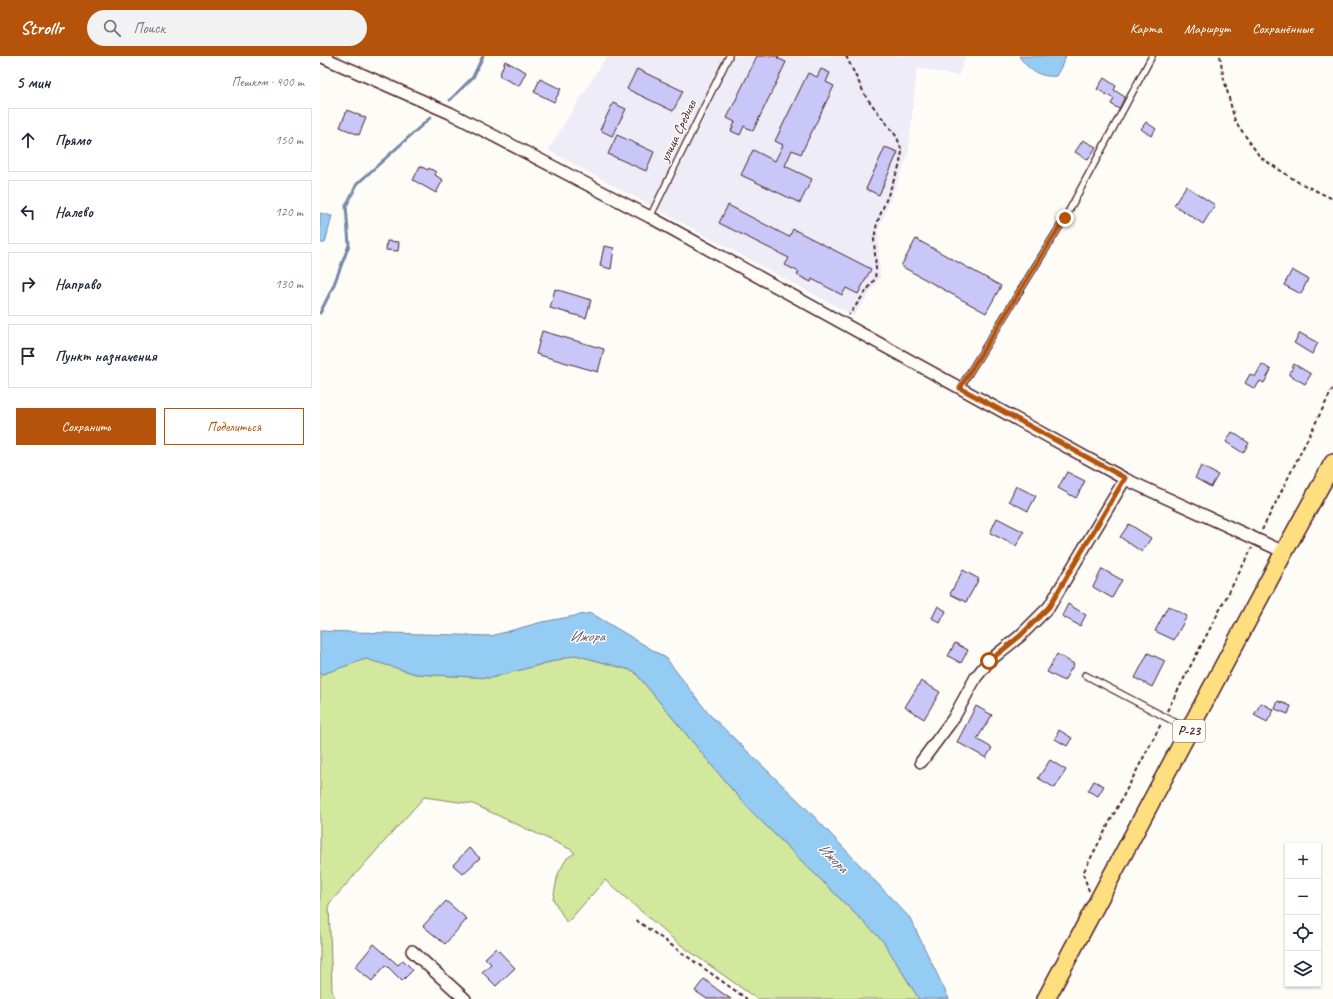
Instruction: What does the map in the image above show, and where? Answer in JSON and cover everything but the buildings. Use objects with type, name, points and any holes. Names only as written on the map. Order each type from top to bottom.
[{"type":"main road","name":"Р-23","points":[[1046,999],[1284,552],[1331,474]]},
{"type":"street","points":[[320,56],[450,113],[650,217],[1125,478],[1284,552]]},
{"type":"street","points":[[921,762],[953,719],[976,676],[989,661],[1020,636],[1049,607],[1125,478]]},
{"type":"street","points":[[412,951],[465,999]]},
{"type":"lane","name":"улица Средняя","points":[[650,217],[729,56]]},
{"type":"lane","points":[[960,388],[1065,218],[1152,56]]},
{"type":"lane","points":[[1085,676],[1189,730]]},
{"type":"path","points":[[843,323],[875,279],[876,269],[874,240],[877,222],[899,167],[902,152],[897,137],[866,97],[846,56]]},
{"type":"path","points":[[1220,56],[1223,75],[1235,121],[1260,157],[1298,182],[1333,200]]},
{"type":"path","points":[[1256,540],[1333,388]]},
{"type":"path","points":[[636,920],[747,999]]},
{"type":"shaded area","points":[[607,56],[966,56],[958,76],[917,68],[908,155],[878,230],[880,278],[854,316],[548,150]]},
{"type":"green space","points":[[576,655],[634,671],[753,813],[883,941],[919,999],[757,999],[678,943],[605,880],[567,923],[553,899],[558,874],[567,858],[575,853],[570,849],[473,804],[424,797],[329,904],[332,990],[335,999],[320,999],[320,674],[366,658],[416,674],[491,678]]},
{"type":"water","points":[[1019,56],[1066,56],[1056,76],[1045,76],[1030,69]]},
{"type":"water","points":[[320,213],[332,216],[325,243],[320,243]]},
{"type":"water","name":"Ижора","points":[[591,613],[666,658],[708,713],[807,809],[910,918],[949,999],[919,999],[883,941],[753,813],[634,671],[576,655],[491,678],[416,674],[366,659],[320,674],[320,631],[491,636],[542,622]]},
{"type":"waterway","points":[[450,100],[473,77],[483,56]]},
{"type":"waterway","points":[[320,313],[333,287],[349,245],[346,206],[357,184],[431,117]]},
{"type":"route","points":[[989,661],[1020,636],[1049,607],[1125,478],[960,388],[1065,218]]}]
